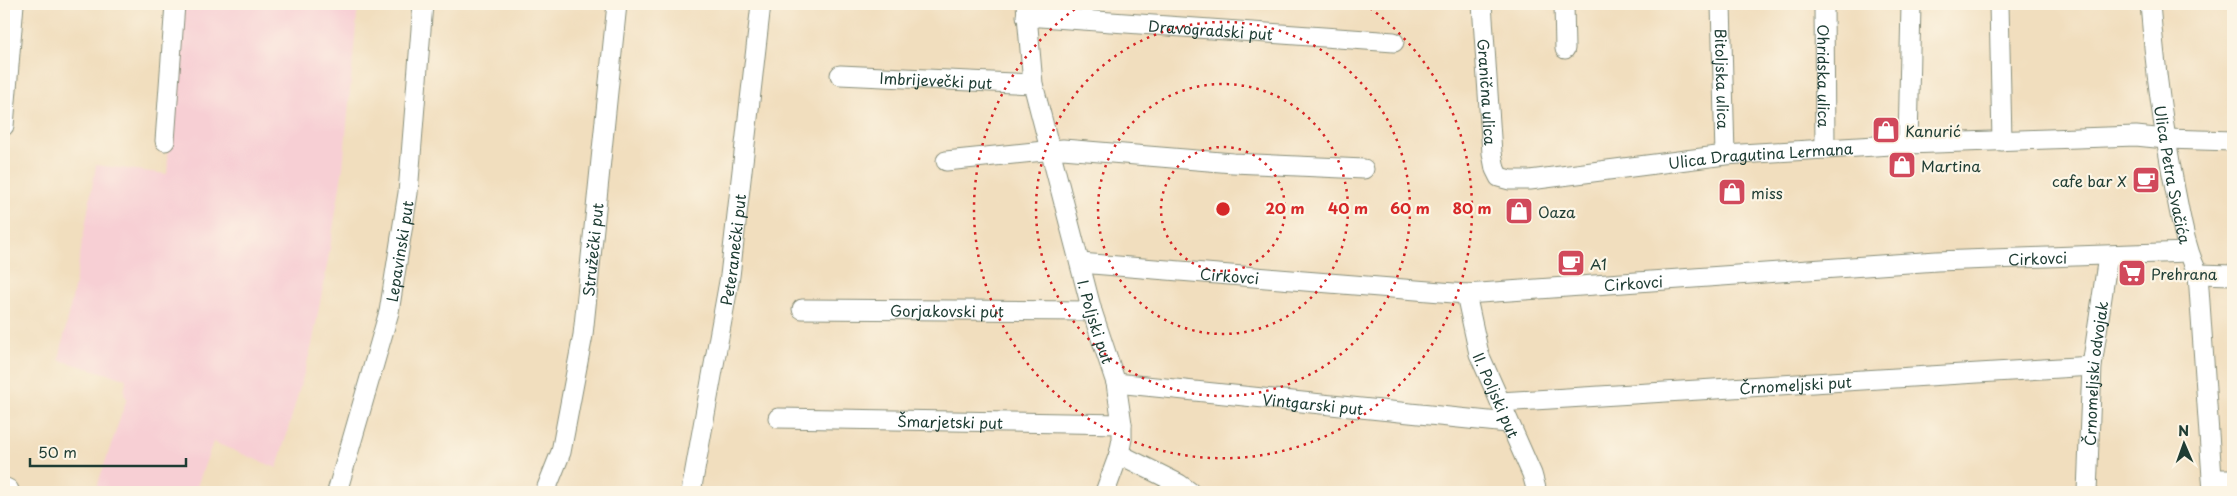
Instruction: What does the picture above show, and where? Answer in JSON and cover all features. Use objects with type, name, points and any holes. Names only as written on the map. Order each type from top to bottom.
[{"type":"street","points":[[4,126],[14,4]]},
{"type":"street","points":[[165,141],[175,4]]},
{"type":"street","name":"Lepavinski put","points":[[337,492],[389,312],[408,193],[423,4]]},
{"type":"street","name":"Stružečki put","points":[[545,492],[561,452],[583,335],[618,4]]},
{"type":"street","name":"Peteranečki put","points":[[692,492],[730,276],[761,4]]},
{"type":"street","name":"Granična ulica","points":[[1482,4],[1492,153],[1495,169],[1499,176]]},
{"type":"street","points":[[1564,4],[1566,49]]},
{"type":"street","name":"Bitoljska ulica","points":[[1721,4],[1725,155]]},
{"type":"street","name":"Ohridska ulica","points":[[1824,4],[1825,148]]},
{"type":"street","points":[[1908,144],[1911,4]]},
{"type":"street","points":[[1999,4],[2002,141]]},
{"type":"street","name":"Ulica Petra Svačića","points":[[2150,4],[2155,68],[2166,139],[2188,252],[2198,274],[2213,486]]},
{"type":"street","name":"Dravogradski put","points":[[1026,10],[1394,42]]},
{"type":"street","name":"I. Poljski put","points":[[1026,10],[1033,84],[1092,311],[1116,383],[1122,424],[1119,454],[1105,492]]},
{"type":"street","name":"Imbrijevečki put","points":[[840,76],[1033,84]]},
{"type":"street","name":"Ulica Dragutina Lermana","points":[[1499,176],[1510,180],[1530,180],[1725,155],[1908,144],[2136,136],[2233,141]]},
{"type":"street","points":[[946,161],[1063,150],[1233,163],[1364,170]]},
{"type":"street","name":"Cirkovci","points":[[1080,263],[1466,294],[1937,262],[2188,252]]},
{"type":"street","name":"Črnomeljski odvojak","points":[[2087,492],[2092,366],[2108,256]]},
{"type":"street","points":[[2198,274],[2233,275]]},
{"type":"street","name":"II. Poljski put","points":[[1466,294],[1479,354],[1508,424],[1532,474],[1537,492]]},
{"type":"street","name":"Gorjakovski put","points":[[802,309],[1092,311]]},
{"type":"street","name":"Črnomeljski put","points":[[1500,402],[2092,366]]},
{"type":"street","name":"Vintgarski put","points":[[1116,383],[1508,424]]},
{"type":"street","name":"Šmarjetski put","points":[[778,418],[1122,424]]},
{"type":"street","points":[[1119,454],[1179,484],[1190,492]]},
{"type":"street","points":[[2213,486],[2233,479]]},
{"type":"shaded area","points":[[178,4],[358,4],[343,168],[328,260],[312,345],[277,468],[213,442],[195,492],[95,492],[127,398],[124,395],[126,379],[59,360],[74,289],[96,165],[167,174]]},
{"type":"place","name":"Kanurić","points":[[1886,130]]},
{"type":"place","name":"Martina","points":[[1902,165]]},
{"type":"place","name":"cafe bar X","points":[[2146,180]]},
{"type":"place","name":"miss","points":[[1732,192]]},
{"type":"place","name":"Oaza","points":[[1519,211]]},
{"type":"place","name":"A1","points":[[1571,263]]},
{"type":"place","name":"Prehrana","points":[[2132,273]]}]
